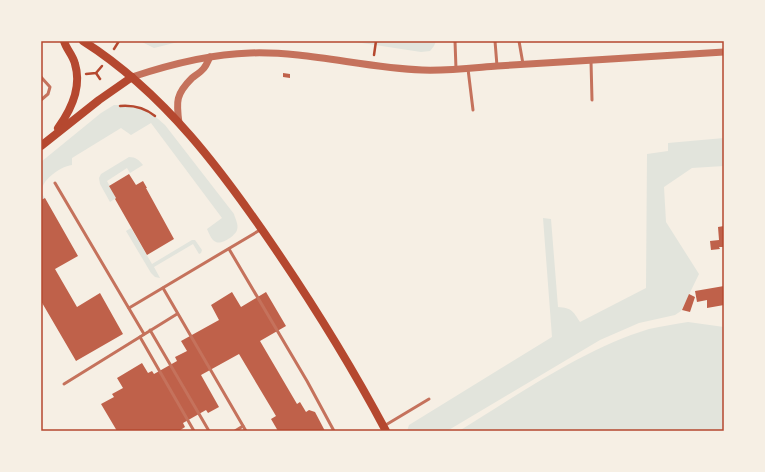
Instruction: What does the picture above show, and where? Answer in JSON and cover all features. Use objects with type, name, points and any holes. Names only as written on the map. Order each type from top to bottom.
[{"type":"main road","points":[[51,137],[67,116],[76,92],[78,74],[75,62],[64,41]]},
{"type":"main road","points":[[83,41],[108,57],[160,102],[219,171],[262,229],[307,296],[349,364],[385,429]]},
{"type":"main road","points":[[41,146],[132,77]]},
{"type":"street","points":[[132,77],[167,66],[227,54],[259,53],[301,56],[422,70],[468,69],[724,52]]},
{"type":"street","points":[[179,123],[177,109],[181,90],[204,68],[210,57]]},
{"type":"lane","points":[[455,41],[456,69]]},
{"type":"lane","points":[[495,41],[497,66]]},
{"type":"lane","points":[[520,41],[523,65]]},
{"type":"lane","points":[[591,61],[592,100]]},
{"type":"lane","points":[[468,69],[473,110]]},
{"type":"lane","points":[[41,76],[50,88],[48,94],[41,100]]},
{"type":"lane","points":[[55,183],[144,334]]},
{"type":"lane","points":[[129,308],[262,229]]},
{"type":"lane","points":[[229,249],[307,381],[334,431]]},
{"type":"lane","points":[[163,288],[246,431]]},
{"type":"lane","points":[[64,384],[177,314]]},
{"type":"lane","points":[[150,330],[209,431]]},
{"type":"lane","points":[[140,337],[194,431]]},
{"type":"lane","points":[[385,429],[429,399]]},
{"type":"lane","points":[[235,431],[243,426]]},
{"type":"path","points":[[96,74],[100,69]]},
{"type":"path","points":[[85,74],[96,74]]},
{"type":"path","points":[[96,74],[100,79]]},
{"type":"path","points":[[120,106],[126,105],[143,109],[159,119]]},
{"type":"shaded area","points":[[140,41],[182,41],[154,48]]},
{"type":"shaded area","points":[[349,41],[436,41],[430,51],[421,52]]},
{"type":"shaded area","points":[[114,105],[130,105],[148,111],[165,125],[234,214],[238,226],[234,234],[228,239],[219,243],[211,238],[207,229],[222,218],[151,123],[131,135],[121,128],[72,158],[72,165],[55,172],[45,182],[42,188],[42,193],[45,198],[41,200],[41,162],[101,113]]},
{"type":"shaded area","points":[[724,138],[724,166],[692,168],[664,187],[666,222],[699,274],[681,311],[675,315],[639,323],[600,340],[447,431],[407,431],[409,425],[552,337],[543,218],[551,219],[558,307],[566,308],[572,311],[580,322],[646,288],[647,154],[668,151],[668,143]]},
{"type":"shaded area","points":[[129,157],[137,159],[143,165],[130,173],[127,168],[107,181],[116,198],[110,202],[100,184],[99,178],[101,174]]},
{"type":"shaded area","points":[[131,228],[152,264],[192,240],[195,240],[202,250],[201,253],[199,254],[193,244],[154,267],[160,278],[155,277],[151,273],[126,231]]},
{"type":"shaded area","points":[[688,322],[724,327],[724,431],[459,431],[551,374],[600,348],[649,329]]},
{"type":"building","points":[[283,73],[290,74],[290,78],[283,77]]},
{"type":"building","points":[[129,174],[136,185],[143,181],[174,239],[147,255],[109,186]]},
{"type":"building","points":[[45,198],[78,256],[55,269],[77,307],[100,293],[123,334],[76,361],[41,301],[41,200]]},
{"type":"building","points":[[724,226],[724,247],[711,250],[710,241],[719,240],[718,227]]},
{"type":"building","points":[[724,286],[724,305],[707,308],[707,300],[697,302],[695,291]]},
{"type":"building","points":[[232,292],[241,307],[266,292],[286,326],[260,341],[297,404],[300,402],[306,412],[309,410],[315,412],[325,431],[278,431],[271,419],[276,416],[239,354],[201,375],[219,407],[208,413],[206,410],[183,423],[185,427],[179,431],[117,431],[101,404],[114,397],[112,394],[123,388],[117,378],[142,363],[148,373],[152,371],[154,374],[177,361],[175,357],[187,351],[181,341],[219,320],[211,305]]},
{"type":"building","points":[[689,294],[695,297],[690,312],[682,310]]}]
